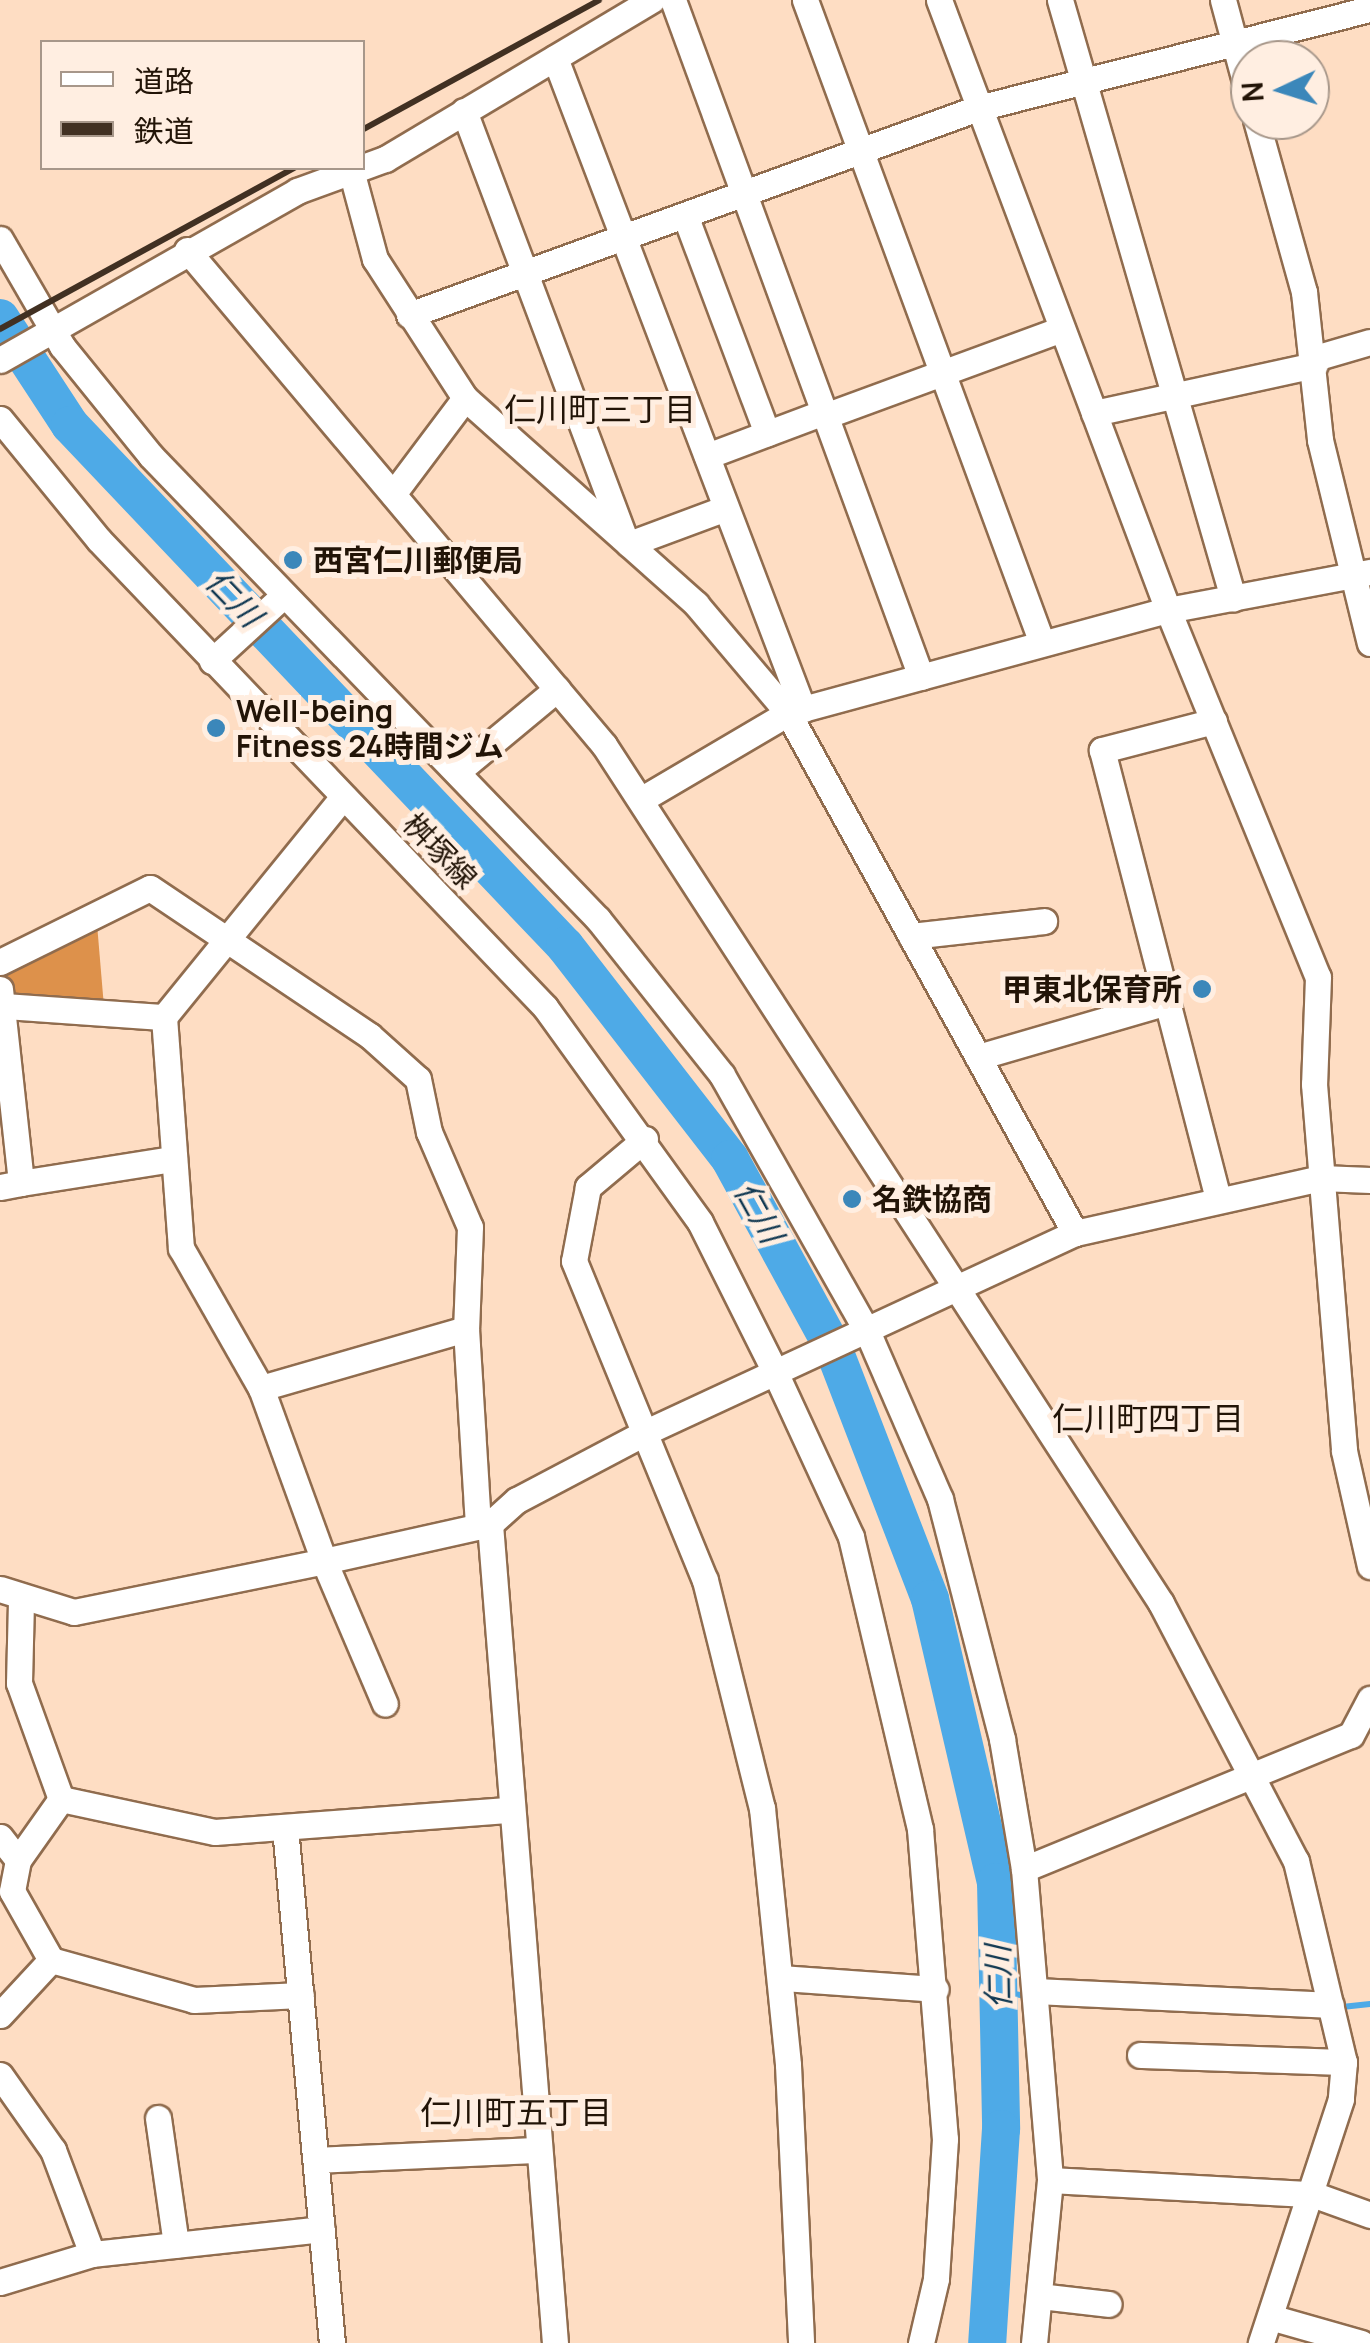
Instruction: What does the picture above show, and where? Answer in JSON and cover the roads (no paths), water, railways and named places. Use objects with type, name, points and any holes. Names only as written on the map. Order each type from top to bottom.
[{"type":"street","points":[[365,167],[652,0]]},
{"type":"street","points":[[673,0],[921,677]]},
{"type":"street","points":[[805,0],[1042,643]]},
{"type":"street","points":[[939,0],[1168,610],[1318,978],[1321,1178],[1344,1451],[1370,1566]]},
{"type":"street","points":[[1060,0],[1233,598]]},
{"type":"street","points":[[1223,0],[1233,40]]},
{"type":"street","points":[[1260,40],[1370,9]]},
{"type":"street","points":[[409,314],[978,108],[1230,48]]},
{"type":"street","points":[[555,58],[726,508],[795,711],[911,936],[1075,1232]]},
{"type":"street","points":[[464,112],[627,543]]},
{"type":"street","points":[[1261,140],[1315,365],[1320,440],[1364,574],[1370,643]]},
{"type":"street","points":[[0,360],[186,250],[297,191],[359,170]]},
{"type":"street","points":[[352,174],[375,259],[465,398],[696,604],[795,711]]},
{"type":"street","points":[[685,215],[766,433]]},
{"type":"street","points":[[0,240],[50,330],[150,456],[598,919],[722,1075],[867,1331],[940,1499],[1002,1740],[1024,1869],[1050,2180],[1034,2343]]},
{"type":"street","points":[[186,250],[557,689],[642,799],[962,1286],[1161,1603],[1252,1775],[1296,1861],[1344,2062],[1341,2099],[1262,2343]]},
{"type":"street","points":[[706,456],[1062,328]]},
{"type":"street","points":[[1315,365],[1370,342]]},
{"type":"street","points":[[1094,413],[1315,365],[1370,358]]},
{"type":"street","points":[[393,494],[465,398]]},
{"type":"street","name":"桝塚線","points":[[0,419],[212,661],[545,1007],[645,1139],[700,1222],[774,1370],[851,1537],[899,1716],[936,1989],[942,2228],[921,2343]]},
{"type":"street","points":[[627,543],[726,508]]},
{"type":"street","points":[[642,799],[795,711],[1168,610],[1364,574]]},
{"type":"street","points":[[212,661],[283,596]]},
{"type":"street","points":[[457,772],[557,689]]},
{"type":"street","points":[[1214,721],[1102,750],[1218,1197]]},
{"type":"street","points":[[342,797],[164,1017],[182,1248],[261,1388],[324,1561],[384,1704]]},
{"type":"street","points":[[0,962],[150,888],[370,1036],[418,1078],[429,1132],[470,1228],[466,1329],[555,2343]]},
{"type":"street","points":[[911,936],[1044,921]]},
{"type":"street","points":[[164,1017],[3,998],[10,1185],[173,1159]]},
{"type":"street","points":[[978,1057],[1167,1002]]},
{"type":"street","points":[[645,1139],[588,1187],[574,1237],[574,1261],[646,1432],[720,1627],[762,1808],[782,1978],[801,2343]]},
{"type":"street","points":[[61,1799],[19,1683],[10,1595],[74,1612],[124,1606],[484,1525],[517,1500],[646,1432],[1075,1232],[1218,1197],[1321,1178],[1370,1180]]},
{"type":"street","points":[[261,1388],[466,1329]]},
{"type":"street","points":[[1024,1869],[1351,1735],[1370,1699]]},
{"type":"street","points":[[61,1799],[215,1832],[510,1810]]},
{"type":"street","points":[[61,1799],[18,1860],[12,1891],[51,1960],[194,2000],[300,1995]]},
{"type":"street","points":[[285,1827],[332,2343]]},
{"type":"street","points":[[0,1837],[18,1860]]},
{"type":"street","points":[[0,2015],[51,1960]]},
{"type":"street","points":[[782,1978],[936,1989]]},
{"type":"street","points":[[1037,1991],[1331,2005]]},
{"type":"street","points":[[1140,2055],[1344,2062]]},
{"type":"street","points":[[0,2075],[53,2150],[92,2254]]},
{"type":"street","points":[[158,2118],[176,2245]]},
{"type":"street","points":[[316,2160],[539,2150]]},
{"type":"street","points":[[1050,2180],[1312,2194],[1370,2215]]},
{"type":"street","points":[[0,2282],[92,2254],[322,2229]]},
{"type":"street","points":[[1040,2296],[1109,2304]]},
{"type":"street","points":[[1270,2317],[1363,2343],[1370,2323]]},
{"type":"waterway","name":"仁川","points":[[0,318],[70,425],[565,946],[730,1159],[834,1350],[930,1599],[996,1882],[1001,2129],[987,2343]]},
{"type":"waterway","points":[[998,1991],[1025,1996]]},
{"type":"waterway","points":[[1342,2007],[1370,2004]]},
{"type":"railway","points":[[365,128],[599,0]]},
{"type":"railway","points":[[0,329],[290,170]]},
{"type":"place","name":"西宮仁川郵便局","points":[[293,560]]},
{"type":"place","name":"Well-being Fitness 24時間ジム","points":[[216,728]]},
{"type":"place","name":"甲東北保育所","points":[[1202,989]]},
{"type":"place","name":"名鉄協商","points":[[852,1199]]},
{"type":"district","name":"仁川町三丁目","points":[[600,409]]},
{"type":"district","name":"仁川町四丁目","points":[[1148,1418]]},
{"type":"district","name":"仁川町五丁目","points":[[516,2112]]}]
